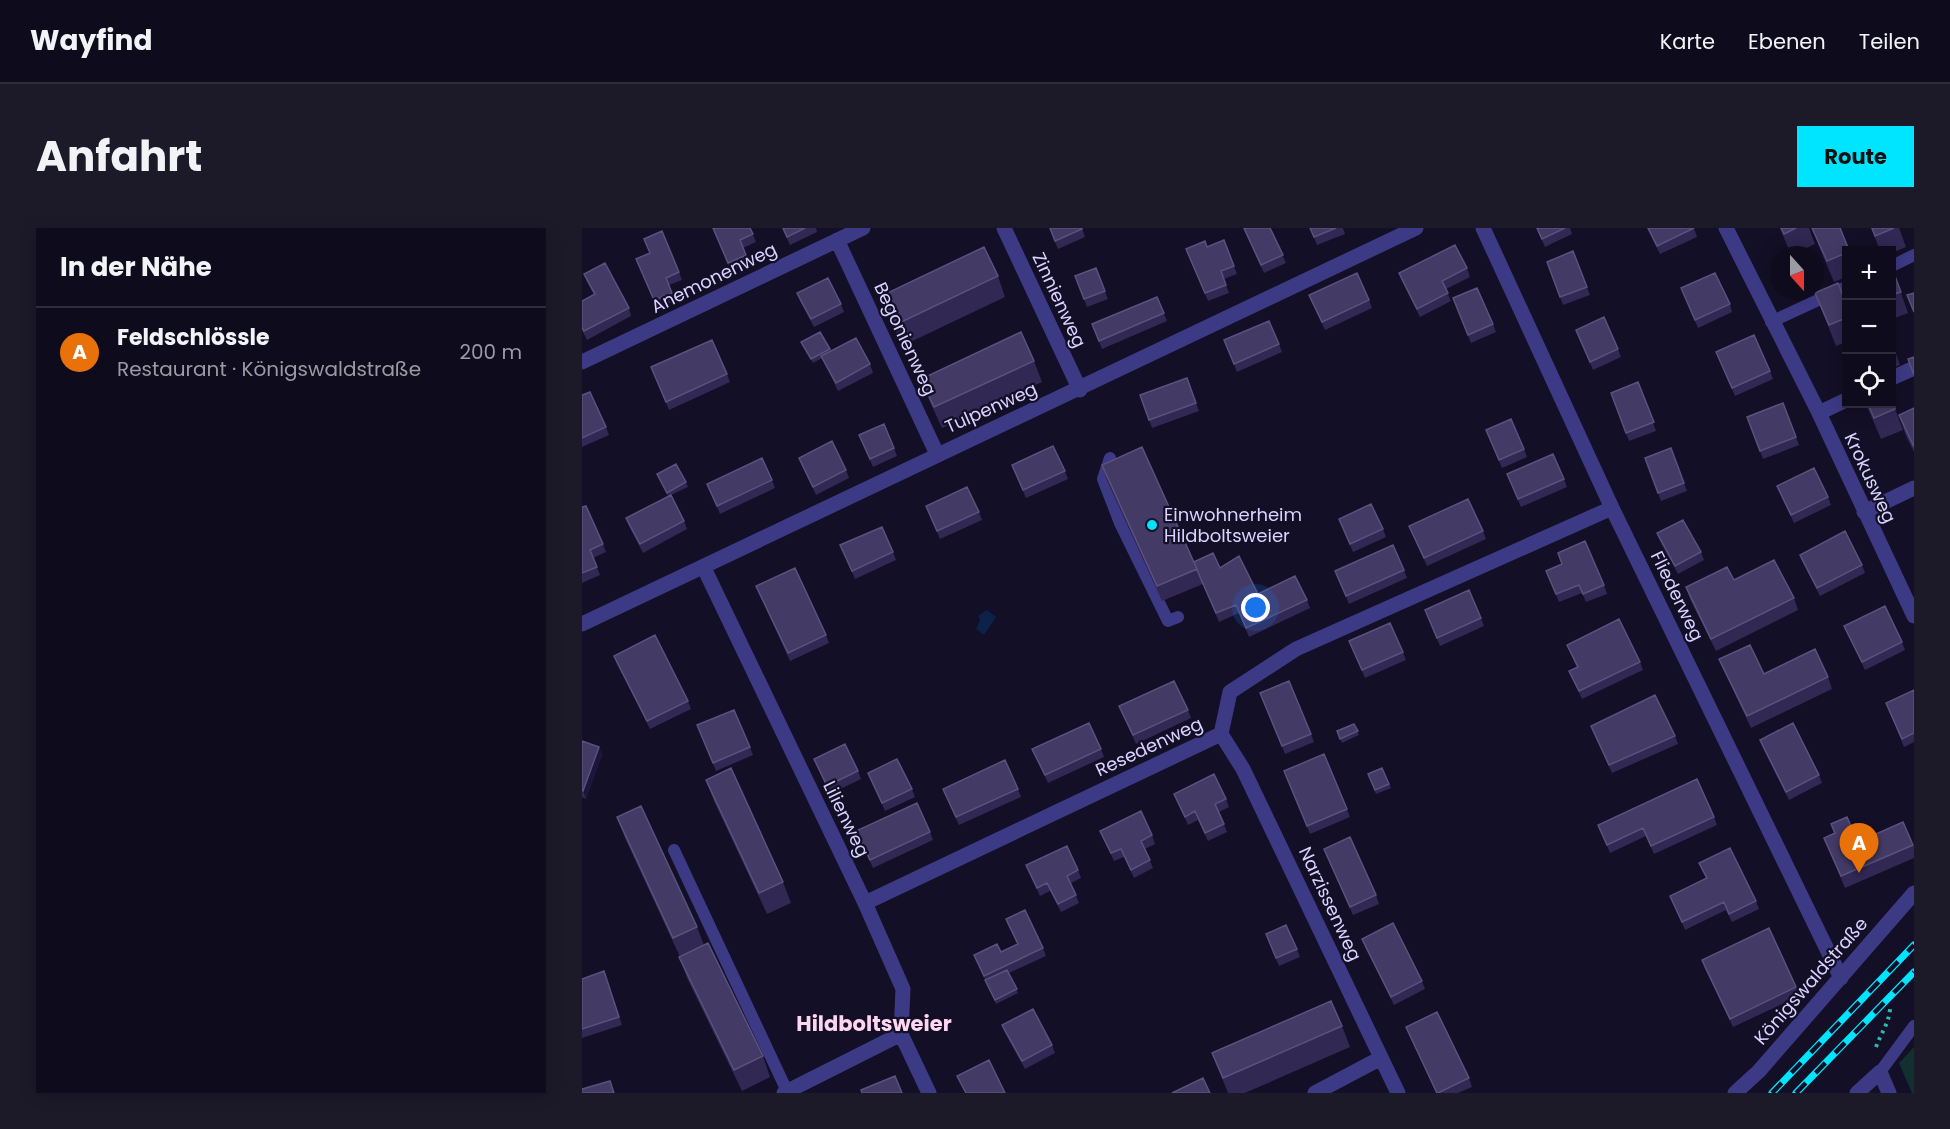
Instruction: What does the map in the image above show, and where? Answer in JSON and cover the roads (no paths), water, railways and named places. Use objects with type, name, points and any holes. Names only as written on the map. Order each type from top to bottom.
[{"type":"street","name":"Anemonenweg","points":[[582,362],[863,228]]},
{"type":"street","name":"Zinnienweg","points":[[1004,228],[1080,390]]},
{"type":"street","name":"Tulpenweg","points":[[582,624],[704,568],[937,454],[1080,390],[1416,228]]},
{"type":"street","name":"Fliederweg","points":[[1483,228],[1612,508],[1841,978]]},
{"type":"street","name":"Krokusweg","points":[[1726,228],[1771,322],[1819,413],[1914,616]]},
{"type":"street","name":"Begonienweg","points":[[837,240],[937,454]]},
{"type":"street","points":[[1896,376],[1914,368]]},
{"type":"street","points":[[1819,413],[1842,402]]},
{"type":"street","points":[[1864,512],[1914,488]]},
{"type":"street","name":"Resedenweg","points":[[865,903],[1221,734],[1230,692],[1296,649],[1612,508]]},
{"type":"street","name":"Lilienweg","points":[[704,568],[865,903],[903,989],[901,1034],[929,1093]]},
{"type":"street","name":"Narzissenweg","points":[[1221,734],[1243,769],[1398,1093]]},
{"type":"street","name":"Königswaldstraße","points":[[1735,1093],[1841,978],[1914,893]]},
{"type":"street","points":[[785,1092],[901,1034]]},
{"type":"street","points":[[1315,1093],[1381,1058]]},
{"type":"street","points":[[1857,1093],[1880,1072],[1889,1093]]},
{"type":"lane","points":[[1896,264],[1914,255]]},
{"type":"lane","points":[[1771,322],[1842,289]]},
{"type":"lane","points":[[1110,458],[1103,479],[1120,523],[1167,621],[1178,617]]},
{"type":"lane","points":[[674,850],[785,1092]]},
{"type":"lane","points":[[1880,1072],[1914,1026]]},
{"type":"water","points":[[987,610],[996,617],[984,635],[976,629],[980,620],[978,616]]},
{"type":"railway","points":[[1772,1093],[1914,945]]},
{"type":"railway","points":[[1796,1093],[1914,972]]},
{"type":"place","name":"Einwohnerheim Hildboltsweier","points":[[1152,525]]},
{"type":"place","name":"Feldschlössle","points":[[1859,873]]},
{"type":"district","name":"Hildboltsweier","points":[[874,1024]]}]
